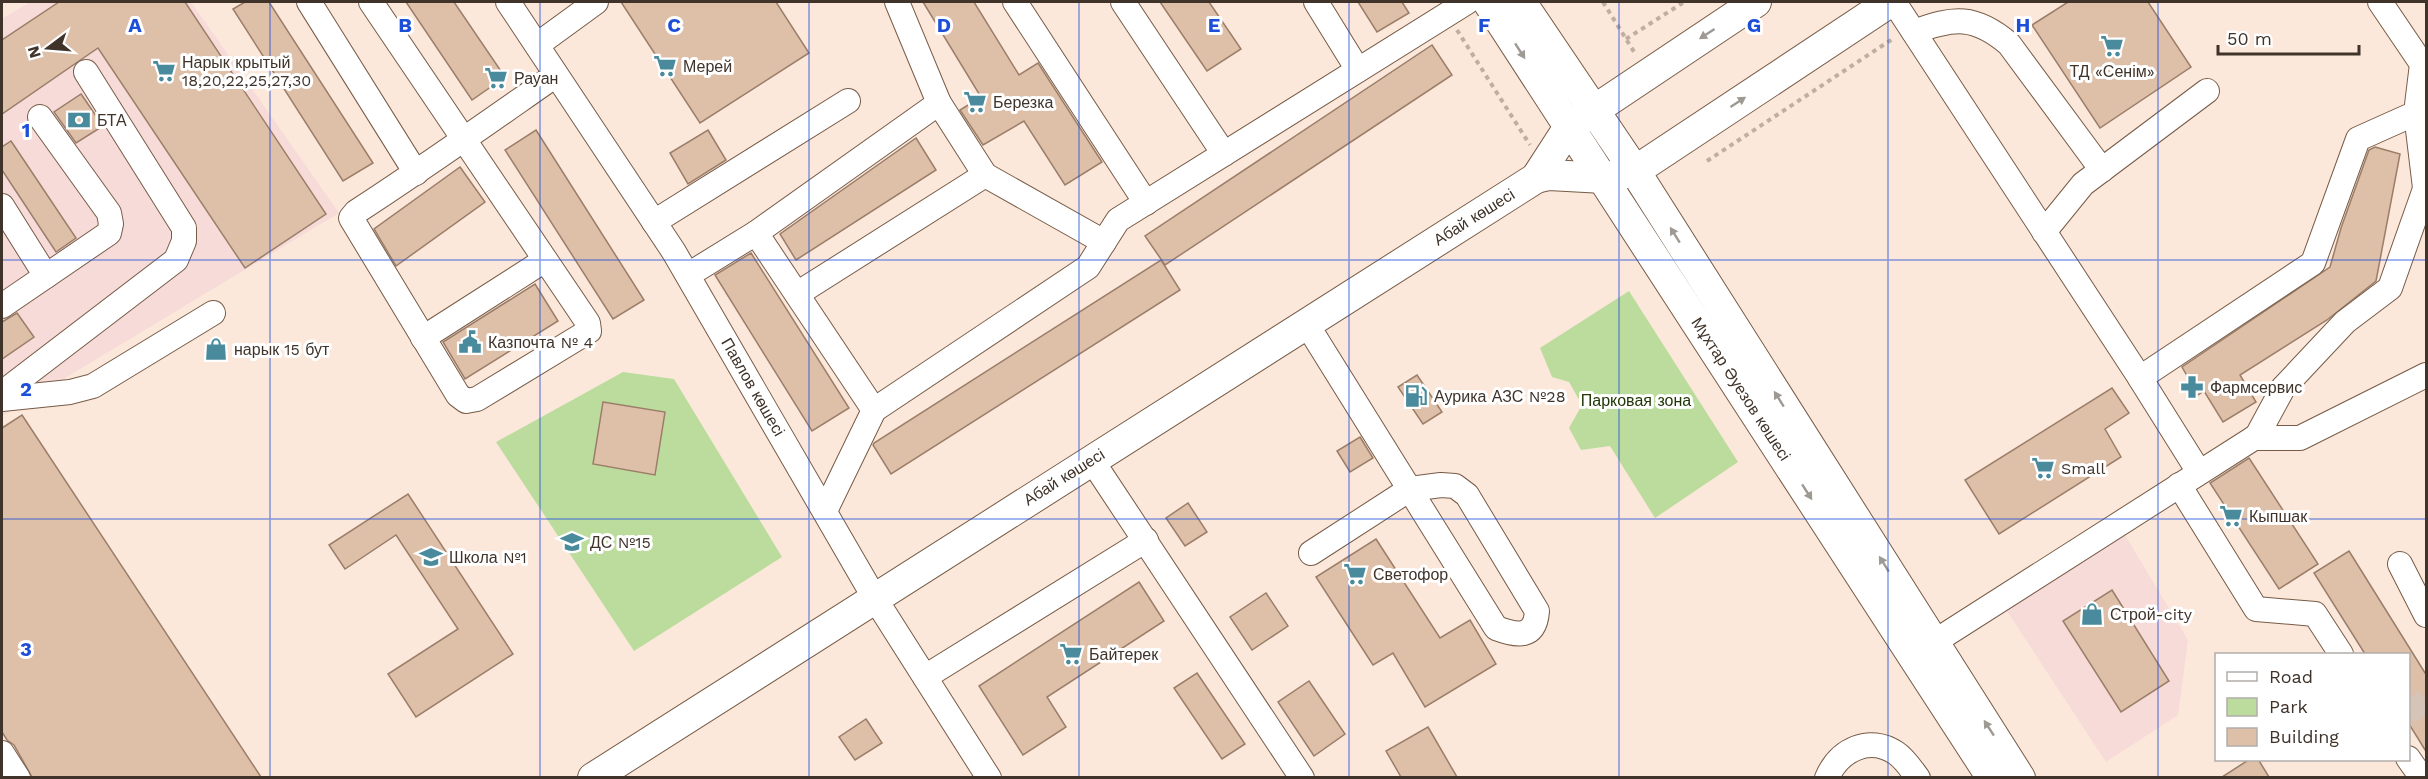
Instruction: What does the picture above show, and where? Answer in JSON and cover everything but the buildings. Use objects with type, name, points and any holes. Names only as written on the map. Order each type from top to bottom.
[{"type":"main road","name":"Мұхтар Әуезов көшесі","points":[[1488,2],[1581,119],[1635,171],[1923,649],[1992,777]]},
{"type":"main road","name":"Мұхтар Әуезов көшесі","points":[[1521,2],[1581,119],[1604,178],[1923,649],[2020,777]]},
{"type":"main road","name":"Абай көшесі","points":[[593,777],[1306,323],[1539,171],[1581,119],[1756,2]]},
{"type":"main road","name":"Абай көшесі","points":[[1539,171],[1549,175],[1604,178],[1635,171],[1892,2]]},
{"type":"street","points":[[309,2],[416,173]]},
{"type":"street","points":[[371,2],[464,139],[545,260],[588,323],[589,331],[477,399],[466,401],[458,395],[351,218],[416,173],[464,139],[556,75]]},
{"type":"street","name":"Павлов көшесі","points":[[508,2],[688,275],[874,597],[989,777]]},
{"type":"street","points":[[537,45],[596,2]]},
{"type":"street","points":[[1015,2],[1146,203]]},
{"type":"street","points":[[1123,2],[1224,154]]},
{"type":"street","points":[[1316,2],[1358,70]]},
{"type":"street","points":[[1892,2],[1912,29],[2140,378],[2256,609],[2315,614],[2339,653]]},
{"type":"street","points":[[1923,649],[2254,438],[2283,387],[2345,322],[2390,288],[2426,187],[2416,113],[2422,64],[2380,2]]},
{"type":"street","points":[[902,3],[939,103],[985,175],[1104,242]]},
{"type":"street","points":[[825,511],[874,410],[1088,267],[1118,220],[1457,8]]},
{"type":"street","points":[[1912,29],[1942,21],[1965,20],[1994,31],[2009,44],[2102,170]]},
{"type":"street","points":[[2,393],[177,260],[184,241],[184,228],[86,72]]},
{"type":"street","points":[[2044,232],[2083,184],[2207,91]]},
{"type":"street","points":[[654,222],[848,101]]},
{"type":"street","points":[[688,275],[756,233],[939,103]]},
{"type":"street","points":[[2140,378],[2313,263],[2358,139],[2416,113]]},
{"type":"street","points":[[2,306],[109,233],[111,224],[109,213],[40,117]]},
{"type":"street","points":[[797,294],[985,175]]},
{"type":"street","points":[[2,206],[46,276]]},
{"type":"street","points":[[756,233],[874,410]]},
{"type":"street","points":[[423,338],[545,260]]},
{"type":"street","points":[[2,399],[87,388],[213,313]]},
{"type":"street","points":[[1306,323],[1410,489],[1496,628],[1514,635],[1528,632],[1536,623],[1537,611],[1467,495],[1455,486],[1410,489],[1311,553]]},
{"type":"street","points":[[2254,438],[2300,438],[2427,375]]},
{"type":"street","points":[[1091,459],[1302,777]]},
{"type":"street","points":[[925,677],[1146,540]]},
{"type":"street","points":[[2400,564],[2427,615]]},
{"type":"street","points":[[1827,777],[1843,756],[1869,744],[1878,745],[1896,753],[1918,777]]},
{"type":"street","points":[[2,753],[18,777]]},
{"type":"street","points":[[2410,759],[2422,777]]},
{"type":"path","points":[[1603,2],[1647,73]]},
{"type":"path","points":[[1626,39],[1684,2]]},
{"type":"path","points":[[1457,8],[1539,171]]},
{"type":"path","points":[[1707,161],[1912,29]]},
{"type":"shaded area","points":[[30,2],[191,2],[339,213],[2,416],[2,19]]},
{"type":"shaded area","points":[[2122,530],[2188,640],[2178,715],[2106,762],[2003,605]]},
{"type":"green space","name":"Парковая зона","points":[[1629,291],[1738,462],[1655,518],[1610,446],[1581,450],[1569,428],[1582,405],[1569,382],[1552,377],[1540,348]]},
{"type":"green space","points":[[623,372],[674,379],[782,557],[634,651],[496,442]]},
{"type":"tunnel","points":[[2410,712],[2426,701]]},
{"type":"place","name":"ТД «Сенім»","points":[[2112,46]]},
{"type":"place","name":"Мерей","points":[[665,66]]},
{"type":"place","name":"Нарык крытый 18,20,22,25,27,30","points":[[164,71]]},
{"type":"place","name":"Рауан","points":[[496,78]]},
{"type":"place","name":"Березка","points":[[975,102]]},
{"type":"place","name":"БТА","points":[[79,120]]},
{"type":"place","name":"Казпочта № 4","points":[[470,342]]},
{"type":"place","name":"нарык 15 бут","points":[[216,349]]},
{"type":"place","name":"Фармсервис","points":[[2192,387]]},
{"type":"place","name":"Аурика АЗС №28","points":[[1416,396]]},
{"type":"place","name":"Small","points":[[2043,468]]},
{"type":"place","name":"Кыпшак","points":[[2231,516]]},
{"type":"place","name":"ДС №15","points":[[572,542]]},
{"type":"place","name":"Школа №1","points":[[431,557]]},
{"type":"place","name":"Светофор","points":[[1355,574]]},
{"type":"place","name":"Строй-city","points":[[2092,614]]},
{"type":"place","name":"Байтерек","points":[[1071,654]]}]
